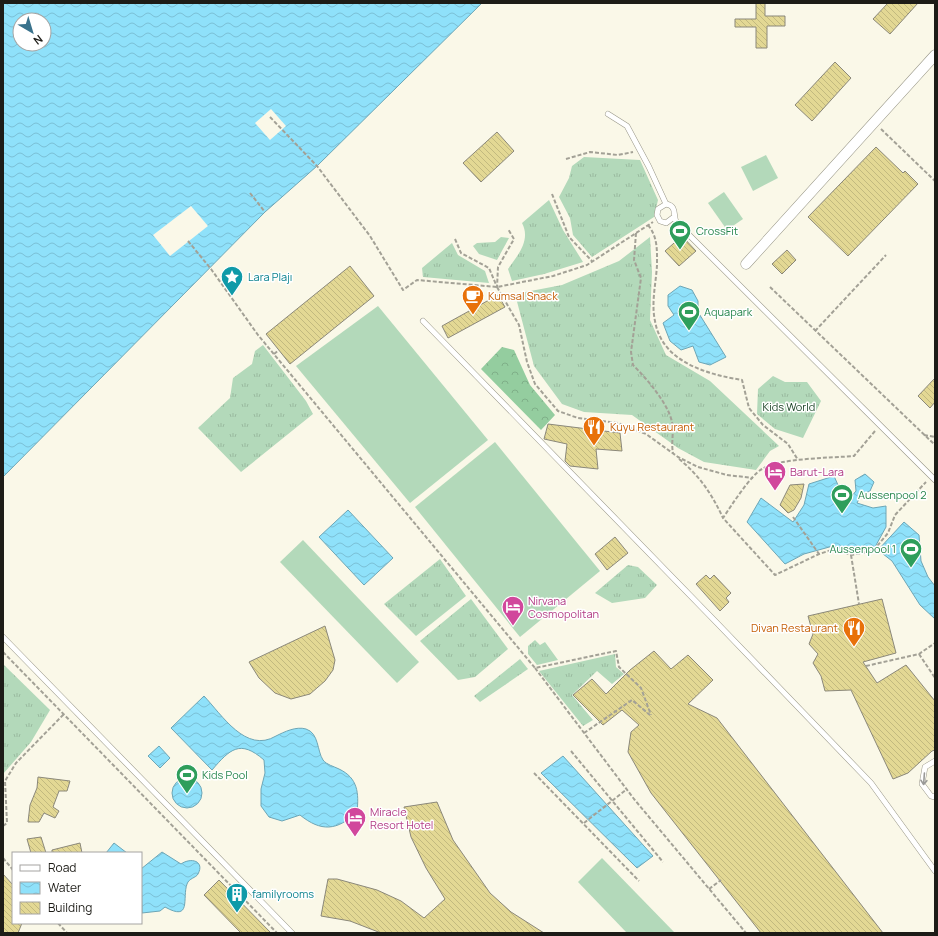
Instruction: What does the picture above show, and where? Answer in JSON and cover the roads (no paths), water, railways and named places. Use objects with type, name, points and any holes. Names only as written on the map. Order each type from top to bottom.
[{"type":"street","points":[[746,264],[935,55]]},
{"type":"lane","points":[[608,114],[627,126],[666,204],[673,208],[676,222],[935,480]]},
{"type":"lane","points":[[666,204],[658,209],[658,218],[666,223],[674,217]]},
{"type":"lane","points":[[423,321],[871,783],[935,871]]},
{"type":"lane","points":[[3,637],[292,933]]},
{"type":"lane","points":[[935,761],[925,767],[922,784],[931,796],[935,797]]},
{"type":"water","points":[[3,3],[482,3],[317,166],[265,212],[3,477]]},
{"type":"water","name":"Aquapark","points":[[680,286],[692,290],[698,301],[698,312],[726,357],[710,365],[699,362],[693,346],[681,350],[670,341],[663,323],[674,315],[668,306],[668,295]]},
{"type":"water","name":"Aussenpool 2","points":[[865,474],[874,482],[870,491],[861,495],[857,503],[873,508],[886,506],[886,527],[875,547],[854,552],[833,546],[804,554],[785,564],[747,522],[761,498],[793,522],[804,505],[809,484],[834,476],[842,494],[849,499],[856,491],[855,480]]},
{"type":"water","points":[[348,510],[393,558],[364,585],[319,537]]},
{"type":"water","name":"Aussenpool 1","points":[[904,522],[919,535],[921,561],[928,577],[935,586],[935,619],[920,605],[892,561],[878,550]]},
{"type":"water","points":[[204,696],[236,730],[255,740],[265,740],[294,729],[302,728],[310,731],[316,738],[323,760],[345,773],[354,782],[358,799],[357,812],[343,823],[329,827],[322,827],[308,821],[300,815],[282,821],[269,817],[261,806],[261,789],[265,773],[264,760],[248,750],[242,748],[236,749],[224,757],[212,770],[171,728]]},
{"type":"water","points":[[159,746],[170,758],[160,768],[148,756]]},
{"type":"water","points":[[563,756],[653,856],[637,868],[541,773]]},
{"type":"water","name":"Kids Pool","points":[[187,778],[197,783],[202,793],[197,803],[187,808],[177,803],[172,793],[177,783]]},
{"type":"water","points":[[114,843],[126,852],[107,852]]},
{"type":"water","points":[[162,852],[181,864],[189,861],[198,863],[200,870],[198,874],[189,880],[187,884],[183,910],[179,912],[173,911],[165,907],[160,911],[142,913],[142,868]]},
{"type":"place","name":"CrossFit","points":[[680,250]]},
{"type":"place","name":"Lara Plajı","points":[[232,296]]},
{"type":"place","name":"Kumsal Snack","points":[[473,316]]},
{"type":"place","name":"Aquapark","points":[[689,332]]},
{"type":"place","name":"Kuyu Restaurant","points":[[594,446]]},
{"type":"place","name":"Barut-Lara","points":[[775,492]]},
{"type":"place","name":"Aussenpool 2","points":[[842,514]]},
{"type":"place","name":"Aussenpool 1","points":[[911,568]]},
{"type":"place","name":"Nirvana Cosmopolitan","points":[[513,626]]},
{"type":"place","name":"Divan Restaurant","points":[[854,648]]},
{"type":"place","name":"Kids Pool","points":[[187,794]]},
{"type":"place","name":"Miracle Resort Hotel","points":[[355,838]]},
{"type":"place","name":"familyrooms","points":[[237,914]]},
{"type":"park label","name":"Kids World","points":[[789,407]]}]
